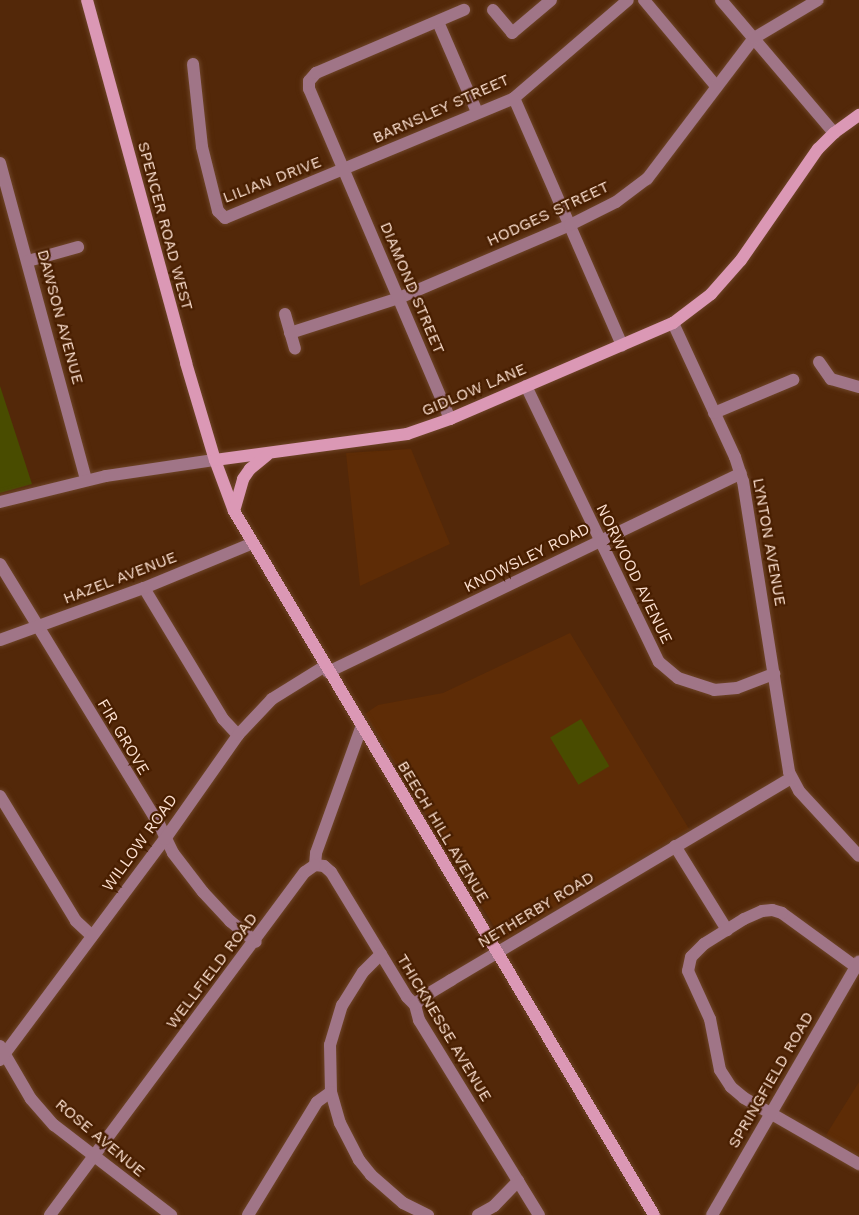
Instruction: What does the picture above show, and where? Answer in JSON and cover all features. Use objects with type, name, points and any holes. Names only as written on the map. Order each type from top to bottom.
[{"type":"street","name":"SPENCER ROAD WEST","points":[[87,0],[148,229],[215,460]]},
{"type":"street","points":[[493,10],[512,33],[551,0]]},
{"type":"street","name":"BARNSLEY STREET","points":[[345,169],[514,98],[628,0]]},
{"type":"street","points":[[644,0],[716,86]]},
{"type":"street","points":[[721,0],[834,133]]},
{"type":"street","name":"HODGES STREET","points":[[290,333],[399,298],[570,225],[616,202],[647,179],[754,38],[818,0]]},
{"type":"street","points":[[464,10],[438,22],[477,112]]},
{"type":"street","name":"DIAMOND STREET","points":[[438,22],[316,73],[309,81],[309,89],[450,418]]},
{"type":"street","name":"LILIAN DRIVE","points":[[193,64],[202,147],[221,216],[225,218],[239,214],[345,169]]},
{"type":"street","points":[[514,98],[622,345]]},
{"type":"street","name":"GIDLOW LANE","points":[[0,502],[86,480],[179,463],[390,438],[450,418],[673,323],[711,294],[741,260],[818,149],[834,133],[859,115]]},
{"type":"street","name":"DAWSON AVENUE","points":[[0,163],[86,480]]},
{"type":"street","points":[[28,261],[78,247]]},
{"type":"street","points":[[285,314],[295,349]]},
{"type":"street","name":"LYNTON AVENUE","points":[[673,323],[741,473],[791,778]]},
{"type":"street","points":[[819,362],[828,382],[859,387]]},
{"type":"street","points":[[714,413],[793,380]]},
{"type":"street","name":"NORWOOD AVENUE","points":[[526,386],[654,655],[670,673],[696,686],[723,690],[737,688],[774,674]]},
{"type":"street","points":[[234,511],[243,479],[249,469],[268,454]]},
{"type":"street","name":"BEECH HILL AVENUE","points":[[215,460],[234,511],[251,544],[654,1215]]},
{"type":"street","name":"KNOWSLEY ROAD","points":[[326,669],[741,473]]},
{"type":"street","name":"HAZEL AVENUE","points":[[0,640],[144,588],[251,544]]},
{"type":"street","name":"FIR GROVE","points":[[0,564],[173,854],[230,921],[256,942]]},
{"type":"street","points":[[144,588],[223,719],[238,735]]},
{"type":"street","name":"WILLOW ROAD","points":[[2,1053],[165,839],[238,735],[272,699],[326,669]]},
{"type":"street","name":"WELLFIELD ROAD","points":[[50,1215],[256,942],[305,872],[315,865],[316,852],[361,728]]},
{"type":"street","points":[[791,778],[859,856]]},
{"type":"street","name":"NETHERBY ROAD","points":[[416,1005],[423,998],[496,953],[791,778]]},
{"type":"street","points":[[0,796],[76,921],[92,936]]},
{"type":"street","points":[[675,846],[727,930]]},
{"type":"street","name":"THICKNESSE AVENUE","points":[[315,865],[324,866],[331,872],[407,996],[416,1005],[419,1020],[539,1215]]},
{"type":"street","points":[[858,964],[782,913],[762,911],[727,930],[693,953],[688,966],[689,976],[710,1019],[718,1064],[723,1076],[737,1093],[859,1164]]},
{"type":"street","points":[[381,954],[363,972],[342,1005],[330,1045],[331,1092],[340,1123],[359,1160],[371,1175],[403,1203],[428,1215]]},
{"type":"street","name":"SPRINGFIELD ROAD","points":[[712,1215],[858,964]]},
{"type":"street","name":"ROSE AVENUE","points":[[2,1053],[31,1099],[54,1125],[171,1215]]},
{"type":"street","points":[[248,1215],[317,1102],[331,1092]]},
{"type":"street","points":[[478,1215],[494,1206],[518,1181]]},
{"type":"shaded area","points":[[0,386],[32,484],[0,493]]},
{"type":"shaded area","points":[[411,449],[450,544],[360,586],[346,453]]},
{"type":"shaded area","points":[[570,633],[689,829],[503,941],[365,714],[378,705],[443,693]]},
{"type":"shaded area","points":[[581,719],[609,766],[578,785],[550,738]]},
{"type":"shaded area","points":[[859,1082],[859,1158],[826,1135]]}]
